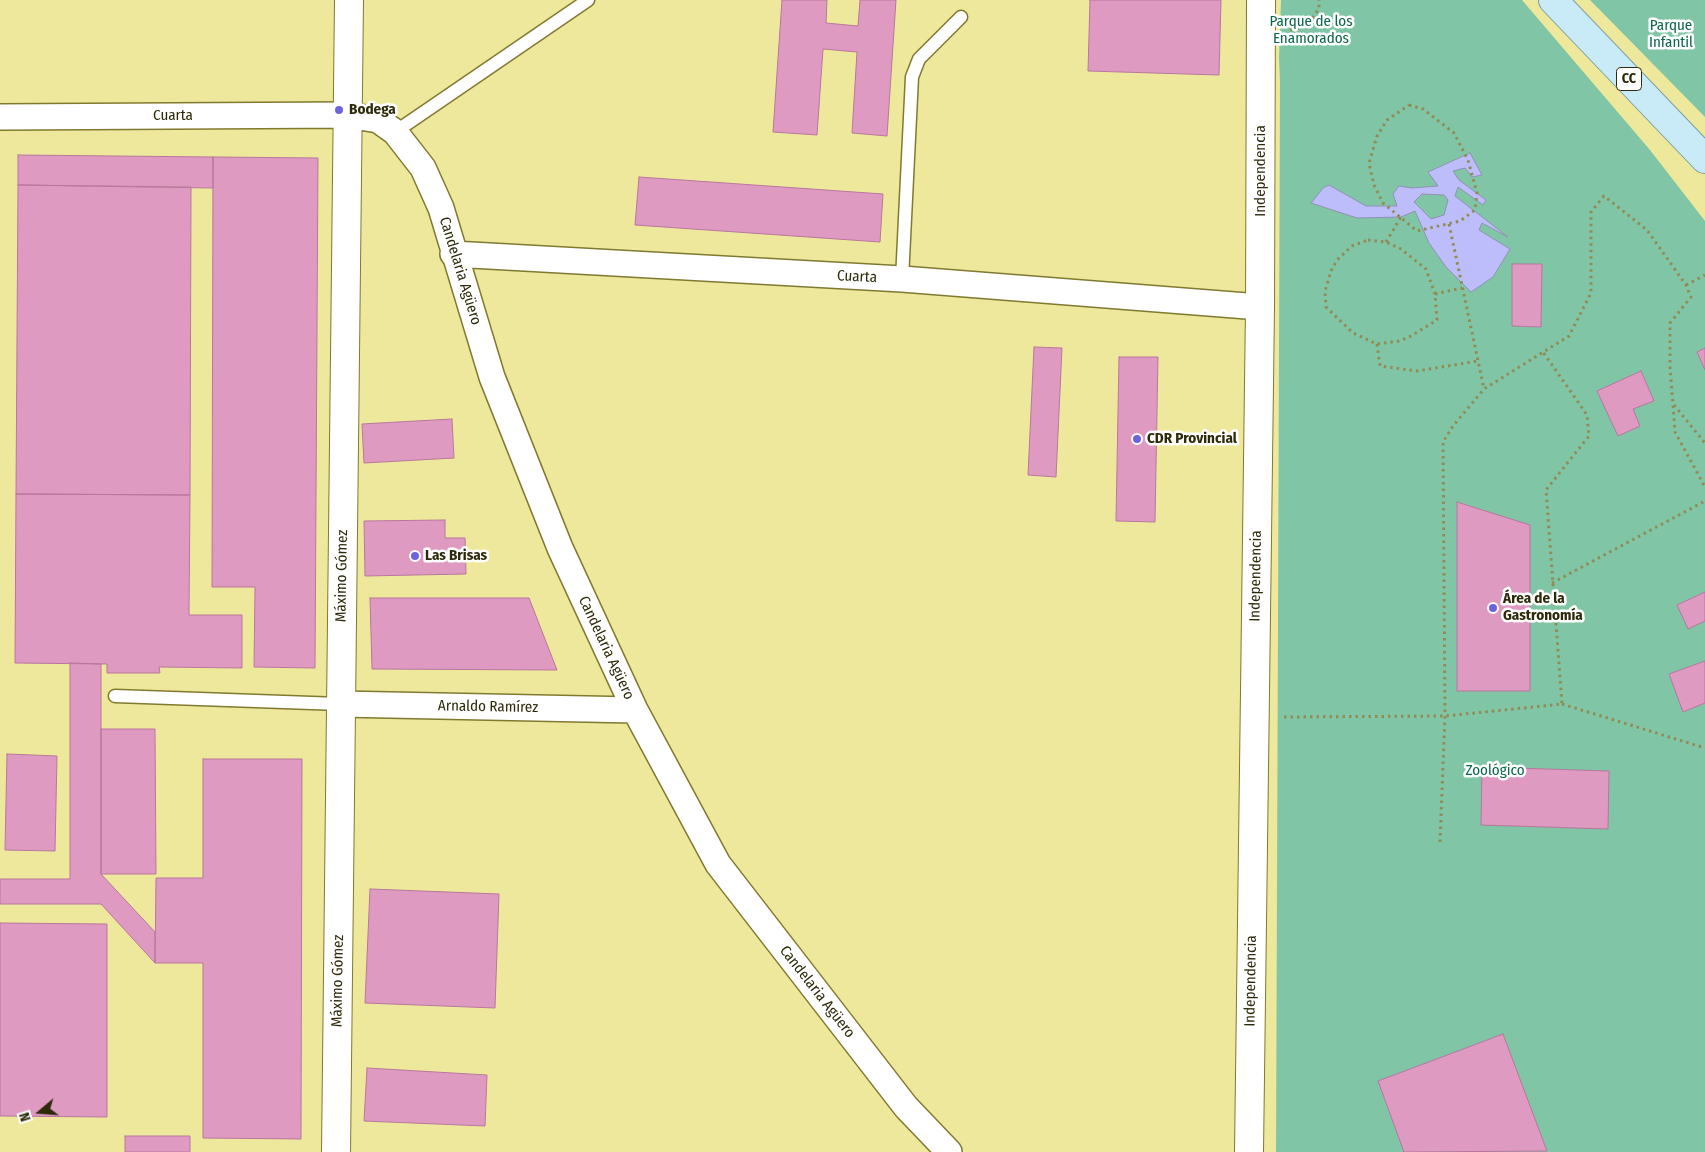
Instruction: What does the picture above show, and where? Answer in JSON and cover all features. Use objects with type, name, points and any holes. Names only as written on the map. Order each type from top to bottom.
[{"type":"main road","name":"Máximo Gómez","points":[[336,1152],[349,0]]},
{"type":"main road","name":"Independencia","points":[[1249,1152],[1253,717],[1260,307],[1261,0]]},
{"type":"main road","name":"CC","points":[[1552,0],[1705,159]]},
{"type":"street","name":"Cuarta","points":[[0,117],[347,115]]},
{"type":"street","name":"Candelaria Agüero","points":[[347,115],[378,120],[395,132],[423,168],[441,208],[492,377],[560,548],[635,710],[718,864],[906,1107],[949,1152]]},
{"type":"street","name":"Cuarta","points":[[454,254],[902,279],[1260,307]]},
{"type":"street","name":"Arnaldo Ramírez","points":[[340,704],[635,710]]},
{"type":"lane","points":[[395,132],[588,0]]},
{"type":"lane","points":[[902,279],[912,77],[918,59],[961,17]]},
{"type":"lane","points":[[115,696],[340,704]]},
{"type":"path","points":[[1261,31],[1298,29],[1311,20],[1319,9],[1319,0]]},
{"type":"path","points":[[1409,105],[1424,109],[1454,133],[1468,160],[1477,193],[1475,210],[1460,221],[1448,224],[1417,230],[1383,203],[1374,185],[1369,163],[1377,136],[1387,120],[1409,105]]},
{"type":"path","points":[[1440,842],[1446,716],[1443,442],[1453,426],[1484,390],[1569,336],[1591,293],[1591,212],[1604,196],[1646,230],[1686,285],[1691,297],[1670,323],[1670,368],[1675,432],[1705,487]]},
{"type":"path","points":[[1386,242],[1401,217]]},
{"type":"path","points":[[1448,224],[1484,390]]},
{"type":"path","points":[[1368,240],[1386,242],[1401,249],[1426,269],[1435,294],[1437,320],[1399,341],[1377,344],[1353,333],[1326,307],[1325,291],[1331,271],[1337,260],[1352,246],[1368,240]]},
{"type":"path","points":[[1686,285],[1705,275]]},
{"type":"path","points":[[1435,294],[1462,288]]},
{"type":"path","points":[[1377,344],[1380,366],[1417,371],[1478,361]]},
{"type":"path","points":[[1543,352],[1587,415],[1589,436],[1546,490],[1562,704]]},
{"type":"path","points":[[1673,404],[1705,443]]},
{"type":"path","points":[[1552,583],[1705,501]]},
{"type":"path","points":[[1253,717],[1446,716],[1562,704],[1705,748]]},
{"type":"green space","name":"Zoológico","points":[[1281,0],[1522,0],[1650,150],[1705,221],[1705,1152],[1276,1152],[1279,58]]},
{"type":"green space","name":"Parque Infantil","points":[[1590,0],[1705,0],[1705,117]]},
{"type":"water","points":[[1470,153],[1482,175],[1472,177],[1465,168],[1453,171],[1459,180],[1486,200],[1483,205],[1458,187],[1455,196],[1508,237],[1482,223],[1479,230],[1510,249],[1493,277],[1471,292],[1446,267],[1429,243],[1415,211],[1401,217],[1357,218],[1311,203],[1323,188],[1329,185],[1366,206],[1397,206],[1393,194],[1399,186],[1412,188],[1438,186],[1428,172]],"holes":[[[1422,194],[1444,195],[1448,200],[1444,215],[1431,219],[1414,202]]]},
{"type":"building","points":[[782,0],[827,0],[826,23],[858,26],[860,0],[896,0],[887,136],[852,133],[857,52],[823,49],[817,135],[773,132]]},
{"type":"building","points":[[1090,0],[1221,0],[1219,75],[1088,71]]},
{"type":"building","points":[[18,155],[213,157],[213,188],[18,185]]},
{"type":"building","points":[[213,157],[318,158],[315,668],[254,667],[255,587],[212,587]]},
{"type":"building","points":[[639,177],[883,194],[880,242],[635,225]]},
{"type":"building","points":[[18,185],[191,187],[190,495],[16,494]]},
{"type":"building","points":[[1512,264],[1542,264],[1541,327],[1512,326]]},
{"type":"building","points":[[1034,347],[1062,348],[1056,477],[1028,475]]},
{"type":"building","points":[[1705,348],[1705,370],[1697,352]]},
{"type":"building","name":"CDR Provincial","points":[[1119,357],[1158,357],[1155,522],[1116,521]]},
{"type":"building","points":[[1641,371],[1654,401],[1633,409],[1640,426],[1618,436],[1597,391]]},
{"type":"building","points":[[452,419],[454,458],[364,463],[362,424]]},
{"type":"building","points":[[16,494],[190,495],[189,615],[242,615],[242,668],[159,667],[160,673],[107,673],[107,664],[15,663]]},
{"type":"building","name":"Área de la Gastronomía","points":[[1457,502],[1530,525],[1530,691],[1457,691]]},
{"type":"building","name":"Las Brisas","points":[[445,520],[445,538],[465,538],[466,574],[365,576],[364,521]]},
{"type":"building","points":[[1705,592],[1705,621],[1688,629],[1677,605]]},
{"type":"building","points":[[370,598],[529,598],[557,670],[372,669]]},
{"type":"building","points":[[1705,661],[1705,703],[1683,712],[1669,674]]},
{"type":"building","points":[[70,663],[101,664],[101,874],[155,932],[155,963],[101,904],[0,904],[0,879],[70,879]]},
{"type":"building","points":[[101,729],[155,729],[156,874],[101,874]]},
{"type":"building","points":[[7,754],[57,756],[55,851],[5,850]]},
{"type":"building","points":[[203,759],[302,759],[301,1139],[203,1138],[203,963],[155,963],[156,878],[203,878]]},
{"type":"building","points":[[1482,767],[1609,771],[1608,829],[1481,825]]},
{"type":"building","points":[[370,889],[499,894],[495,1008],[365,1003]]},
{"type":"building","points":[[0,923],[107,924],[107,1117],[0,1116]]},
{"type":"building","points":[[1503,1034],[1547,1151],[1404,1152],[1378,1081]]},
{"type":"building","points":[[367,1068],[487,1075],[485,1126],[364,1121]]},
{"type":"building","points":[[125,1136],[190,1136],[190,1152],[125,1152]]},
{"type":"place","name":"Bodega","points":[[339,110]]},
{"type":"place","name":"CDR Provincial","points":[[1137,439]]},
{"type":"place","name":"Las Brisas","points":[[415,556]]},
{"type":"place","name":"Área de la Gastronomía","points":[[1493,608]]},
{"type":"park label","name":"Parque de los Enamorados","points":[[1311,30]]}]
